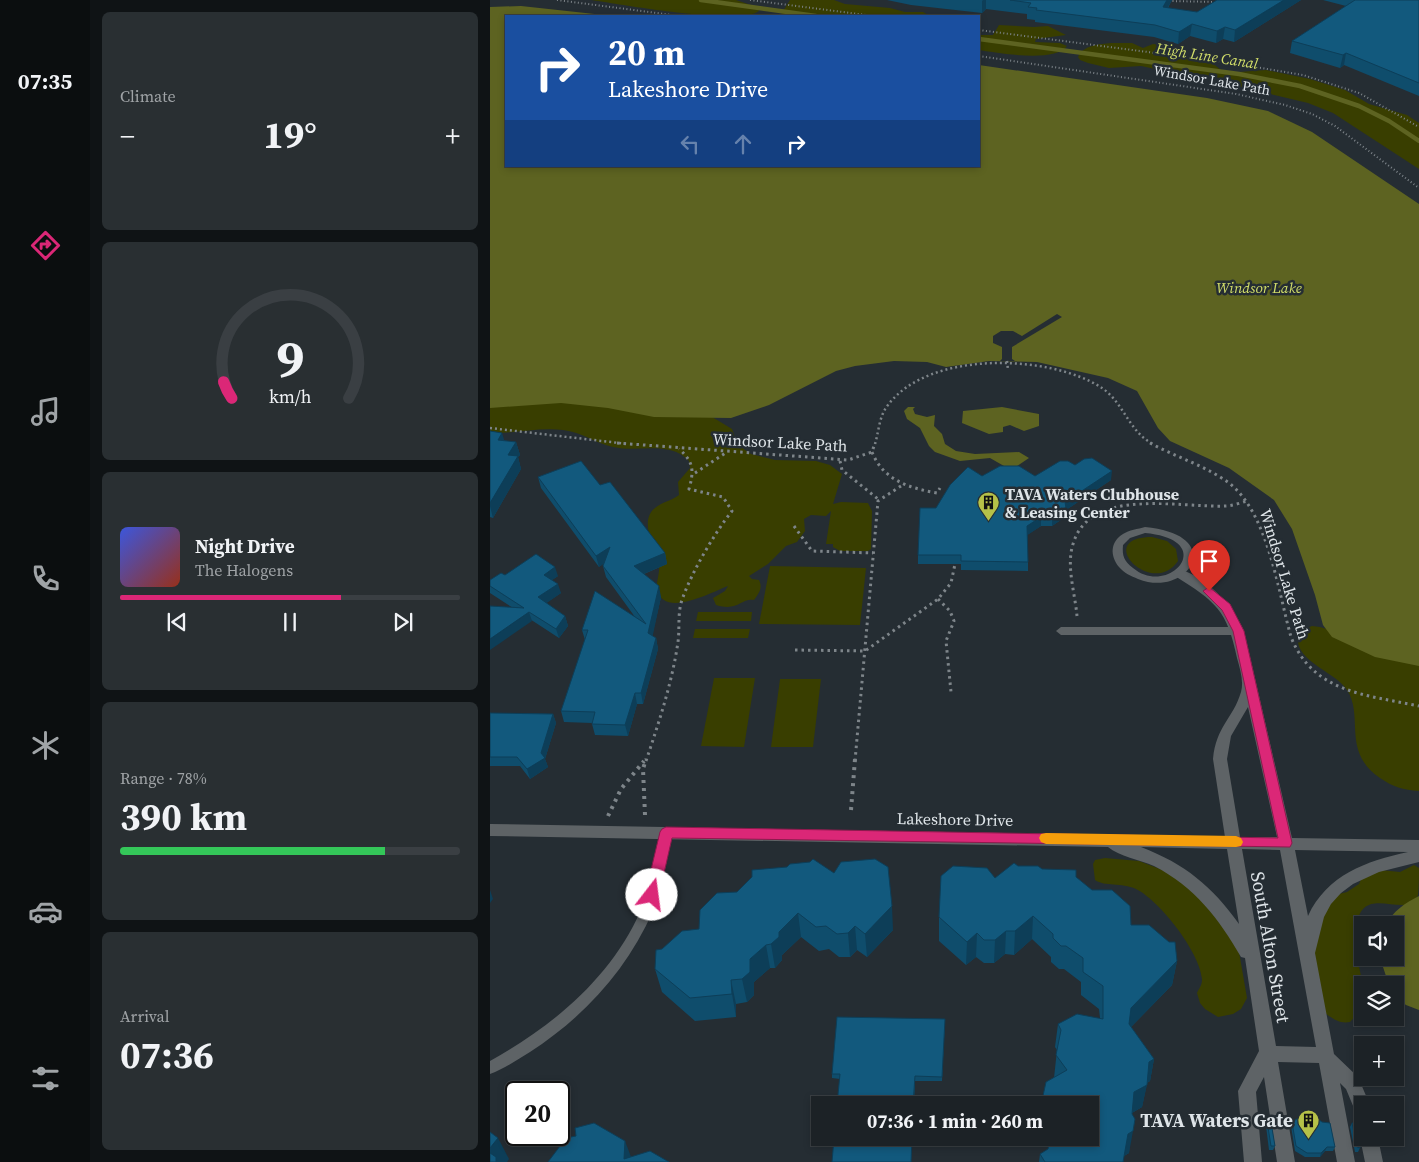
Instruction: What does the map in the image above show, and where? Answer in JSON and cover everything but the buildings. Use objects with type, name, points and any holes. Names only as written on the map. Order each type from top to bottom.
[{"type":"street","name":"South Alton Street","points":[[1179,573],[1219,600],[1229,611],[1238,631],[1250,677],[1286,843],[1324,1054],[1346,1162]]},
{"type":"street","name":"South Alton Street","points":[[1250,677],[1245,701],[1226,728],[1220,745],[1222,776],[1286,1162]]},
{"type":"street","name":"Lakeshore Drive","points":[[490,830],[1419,846]]},
{"type":"street","points":[[1102,840],[1156,859],[1173,868],[1198,886],[1229,920],[1252,959]]},
{"type":"street","points":[[1307,959],[1317,913],[1334,891],[1365,870],[1419,856]]},
{"type":"street","points":[[1253,1162],[1247,1091],[1267,1054],[1324,1054],[1352,1082],[1358,1096]]},
{"type":"street","points":[[1371,1146],[1374,1162]]},
{"type":"lane","points":[[1138,531],[1156,531],[1167,534],[1183,543],[1188,551],[1188,563],[1179,573],[1157,579],[1134,574],[1118,561],[1116,547],[1125,537],[1138,531]]},
{"type":"lane","points":[[1061,631],[1238,631]]},
{"type":"lane","points":[[490,1068],[545,1034],[581,1003],[614,966],[646,911],[656,884],[666,832]]},
{"type":"path","points":[[557,0],[672,15]]},
{"type":"path","points":[[750,0],[866,15]]},
{"type":"path","points":[[1162,1],[1221,2]]},
{"type":"path","points":[[980,30],[1241,64],[1304,76],[1359,92],[1419,127]]},
{"type":"path","name":"Windsor Lake Path","points":[[980,56],[1216,91],[1285,105],[1312,114],[1335,126],[1419,188]]},
{"type":"path","points":[[1008,363],[1008,370]]},
{"type":"path","name":"Windsor Lake Path","points":[[490,428],[606,443],[840,461],[856,459],[872,452],[884,410],[895,397],[909,387],[948,370],[1008,363],[1057,369],[1094,383],[1116,399],[1134,430],[1144,440],[1212,472],[1229,483],[1247,501],[1256,513],[1261,528],[1291,637],[1302,659],[1316,674],[1343,688],[1366,695],[1419,706]]},
{"type":"path","points":[[678,449],[693,464],[695,474]]},
{"type":"path","points":[[600,832],[621,790],[646,758],[654,741],[678,642],[679,610],[684,596],[718,529],[732,511],[723,497],[689,489],[695,474],[712,460],[729,452]]},
{"type":"path","points":[[872,452],[882,471],[904,484],[937,494],[940,488]]},
{"type":"path","points":[[840,461],[842,470],[878,499]]},
{"type":"path","points":[[878,499],[904,484]]},
{"type":"path","points":[[851,810],[878,499]]},
{"type":"path","points":[[1202,506],[1227,506],[1247,501]]},
{"type":"path","points":[[794,526],[800,531],[806,546],[812,551],[873,553]]},
{"type":"path","points":[[795,650],[865,651],[938,599],[950,583],[955,564]]},
{"type":"path","points":[[938,599],[950,612],[954,621],[946,641],[950,664],[951,692]]},
{"type":"path","points":[[644,832],[646,802],[643,778],[646,758]]},
{"type":"shaded area","points":[[591,0],[736,0],[757,7],[759,11],[747,15],[705,15]]},
{"type":"shaded area","points":[[790,0],[834,0],[845,4],[890,8],[905,12],[923,12],[928,15],[781,15]]},
{"type":"shaded area","points":[[999,25],[1048,26],[1066,35],[1036,39],[1035,42],[1060,43],[1067,46],[1061,51],[1039,56],[1012,55],[980,50],[980,35],[993,35]]},
{"type":"shaded area","points":[[1111,43],[1132,43],[1143,48],[1153,44],[1174,46],[1186,56],[1207,59],[1225,73],[1266,70],[1310,79],[1345,90],[1369,104],[1407,115],[1419,123],[1419,169],[1333,113],[1308,103],[1233,85],[1220,78],[1141,66],[1109,68],[1088,63],[1080,60],[1078,57],[1080,53],[1088,48]]},
{"type":"shaded area","points":[[540,398],[709,415],[732,429],[738,445],[751,454],[775,460],[816,461],[830,465],[842,474],[833,504],[841,502],[868,503],[872,511],[871,549],[868,551],[840,551],[833,547],[833,544],[826,544],[831,511],[826,516],[811,515],[804,519],[805,531],[797,542],[786,546],[768,564],[749,576],[752,579],[759,580],[761,586],[754,600],[729,607],[716,605],[713,598],[725,591],[728,586],[689,601],[668,602],[661,598],[657,589],[659,566],[648,528],[648,520],[655,508],[679,495],[678,482],[690,468],[689,461],[672,451],[653,448],[613,447],[563,430],[544,429],[490,433],[490,404]]},
{"type":"shaded area","points":[[1152,537],[1167,541],[1176,549],[1178,561],[1167,571],[1155,573],[1143,570],[1133,563],[1127,555],[1127,546],[1135,540]]},
{"type":"shaded area","points":[[770,566],[866,568],[860,625],[759,624]]},
{"type":"shaded area","points":[[698,612],[752,612],[751,621],[696,621]]},
{"type":"shaded area","points":[[1312,626],[1419,657],[1419,791],[1394,786],[1380,778],[1360,756],[1354,708],[1344,686],[1305,656],[1300,648],[1298,640],[1300,631]]},
{"type":"shaded area","points":[[695,629],[750,629],[748,638],[693,638]]},
{"type":"shaded area","points":[[714,678],[755,678],[744,747],[701,746]]},
{"type":"shaded area","points":[[780,679],[821,679],[813,747],[771,747]]},
{"type":"shaded area","points":[[1105,858],[1139,861],[1186,879],[1238,946],[1247,998],[1241,1009],[1233,1014],[1218,1017],[1205,1009],[1200,1003],[1197,993],[1202,981],[1200,968],[1177,928],[1156,904],[1136,889],[1095,880],[1093,864],[1095,860]]},
{"type":"shaded area","points":[[1414,865],[1419,868],[1418,895],[1413,902],[1405,905],[1376,903],[1367,906],[1360,916],[1354,916],[1354,966],[1359,966],[1361,976],[1354,976],[1354,1018],[1350,1022],[1340,1022],[1325,1013],[1311,953],[1318,921],[1335,895],[1347,892],[1359,884],[1362,877],[1380,870],[1400,872]]},
{"type":"water","name":"Windsor Lake","points":[[521,6],[604,15],[505,15],[505,167],[980,167],[980,65],[1207,98],[1268,111],[1312,132],[1419,204],[1419,666],[1375,657],[1332,637],[1323,625],[1315,595],[1292,529],[1274,500],[1229,468],[1170,441],[1158,428],[1137,391],[1108,378],[1037,362],[989,361],[946,367],[927,362],[894,361],[855,366],[836,371],[769,405],[731,418],[654,417],[608,408],[561,403],[490,408],[490,7]]},
{"type":"water","points":[[908,407],[915,407],[913,409],[915,414],[927,417],[935,415],[934,426],[942,434],[945,444],[956,451],[975,454],[1019,452],[1029,458],[1011,470],[990,458],[960,461],[935,452],[929,446],[920,428],[907,419],[904,411]]},
{"type":"water","points":[[1002,407],[1039,414],[1039,426],[1024,431],[1010,425],[1003,427],[1003,432],[989,434],[962,423],[963,411]]},
{"type":"water","points":[[1419,896],[1419,1010],[1404,1003],[1404,976],[1386,976],[1383,966],[1404,966],[1404,916],[1392,916]]},
{"type":"pier","points":[[1057,314],[1062,317],[1012,347],[1012,359],[1015,361],[1000,361],[1002,359],[1002,347],[993,343],[993,336],[1001,331],[1013,331],[1022,336]]},
{"type":"waterway","name":"High Line Canal","points":[[701,0],[809,15]]},
{"type":"waterway","name":"High Line Canal","points":[[980,39],[1239,74],[1300,86],[1359,106],[1389,121],[1419,141]]},
{"type":"slow traffic","points":[[1046,838],[1236,842]]},
{"type":"place","name":"TAVA Waters Clubhouse & Leasing Center","points":[[989,522]]},
{"type":"place","name":"TAVA Waters Gate","points":[[1309,1139]]},
{"type":"route","points":[[652,895],[656,884],[666,832],[1286,843],[1250,677],[1238,631],[1226,607],[1209,591]]}]
